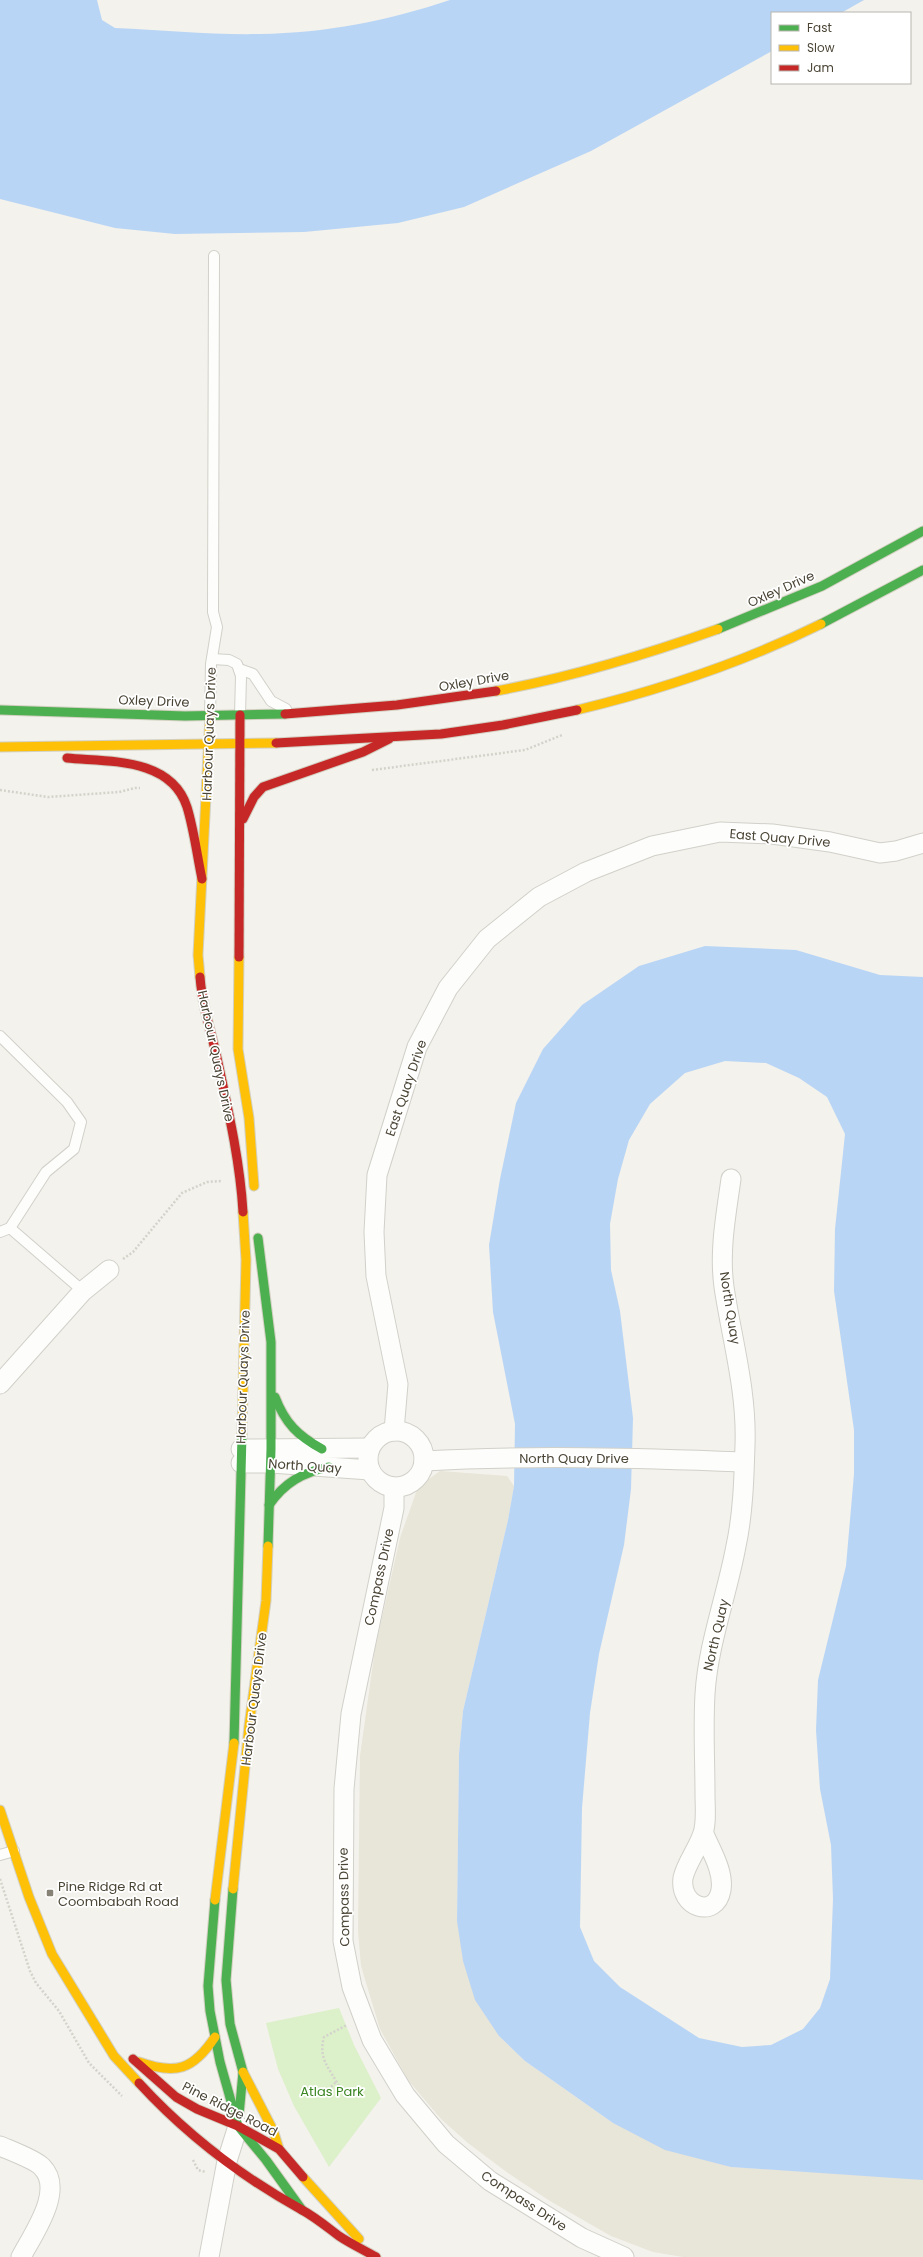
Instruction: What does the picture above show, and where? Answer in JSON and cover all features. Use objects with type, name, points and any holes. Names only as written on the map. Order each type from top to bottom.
[{"type":"street","name":"Oxley Drive","points":[[0,710],[210,716],[240,715],[428,702],[507,689],[599,668],[704,634],[789,601],[923,532]]},
{"type":"street","points":[[0,747],[209,745],[389,738],[460,732],[524,721],[659,686],[794,636],[841,614],[923,570]]},
{"type":"street","name":"Harbour Quays Drive","points":[[240,715],[241,824],[238,1049],[249,1118],[255,1193]]},
{"type":"street","name":"Harbour Quays Drive","points":[[210,716],[198,955],[202,1004],[217,1057],[241,1181],[246,1260],[234,1739],[208,1959],[210,2011],[215,2037],[238,2126],[266,2160],[302,2210]]},
{"type":"street","points":[[241,824],[252,800],[257,792],[264,787],[363,752],[389,738]]},
{"type":"street","points":[[0,752],[141,766],[163,773],[171,779],[184,797],[202,879]]},
{"type":"street","name":"East Quay Drive","points":[[394,1431],[398,1384],[376,1276],[374,1232],[377,1175],[417,1047],[448,988],[487,939],[539,897],[586,872],[652,846],[720,832],[772,834],[830,842],[880,853],[896,851],[923,843]]},
{"type":"street","name":"North Quay","points":[[704,1834],[705,1694],[709,1657],[737,1543],[746,1421],[738,1357],[724,1286],[722,1248],[731,1179]]},
{"type":"street","name":"Harbour Quays Drive","points":[[238,2126],[243,2072],[230,2024],[226,1980],[249,1734],[266,1601],[271,1456],[271,1342],[258,1231]]},
{"type":"street","points":[[0,1384],[83,1291],[109,1270]]},
{"type":"street","points":[[271,1384],[280,1412],[288,1426],[299,1437],[322,1449]]},
{"type":"street","points":[[394,1431],[404,1432],[412,1436],[419,1443],[424,1461],[421,1472],[414,1480],[404,1486],[394,1487],[379,1482],[370,1470],[368,1459],[370,1448],[377,1438],[394,1431]]},
{"type":"street","name":"North Quay","points":[[241,1456],[271,1456],[322,1449],[370,1448]]},
{"type":"street","name":"North Quay","points":[[271,1456],[329,1467],[370,1470]]},
{"type":"street","name":"North Quay Drive","points":[[424,1461],[493,1457],[655,1458],[744,1462]]},
{"type":"street","points":[[269,1505],[275,1496],[297,1475],[311,1470],[329,1467]]},
{"type":"street","name":"Compass Drive","points":[[394,1487],[394,1508],[351,1714],[344,1789],[343,1941],[352,1987],[372,2040],[405,2095],[446,2144],[490,2181],[582,2238],[624,2257]]},
{"type":"street","name":"Pine Ridge Road","points":[[0,1810],[29,1897],[52,1954],[114,2056],[144,2090],[227,2161],[287,2203],[302,2210],[341,2237],[375,2256]]},
{"type":"street","name":"Pine Ridge Road","points":[[98,2031],[176,2097],[197,2109],[238,2126],[279,2149],[317,2194],[375,2256]]},
{"type":"street","points":[[127,2054],[157,2068],[170,2070],[179,2069],[196,2061],[215,2037]]},
{"type":"street","points":[[243,2072],[273,2130],[279,2149]]},
{"type":"street","points":[[209,2257],[227,2161],[238,2126]]},
{"type":"street","points":[[0,2146],[42,2166],[51,2184],[49,2202],[21,2257]]},
{"type":"lane","points":[[212,659],[217,627],[213,612],[214,256]]},
{"type":"lane","name":"Harbour Quays Drive","points":[[210,716],[212,659],[229,660],[237,664],[240,669],[240,715]]},
{"type":"lane","points":[[240,669],[253,674],[271,701],[292,712]]},
{"type":"lane","points":[[0,1036],[67,1102],[81,1122],[74,1149],[46,1172],[10,1228],[0,1232]]},
{"type":"lane","points":[[10,1228],[83,1291]]},
{"type":"lane","points":[[0,1855],[14,1851]]},
{"type":"path","points":[[109,1270],[133,1252],[182,1193],[207,1182],[228,1180]]},
{"type":"path","points":[[339,2086],[324,2063],[321,2049],[324,2037],[349,2024]]},
{"type":"path","points":[[332,2094],[330,2088],[336,2082]]},
{"type":"shaded area","points":[[440,1471],[507,1476],[514,1486],[508,1520],[463,1711],[459,1754],[457,1921],[499,2036],[525,2061],[613,2123],[731,2167],[923,2178],[923,2257],[683,2257],[653,2252],[611,2236],[550,2201],[508,2173],[468,2143],[441,2119],[408,2080],[380,2029],[361,1966],[358,1931],[360,1756],[375,1649],[400,1538],[418,1487]]},
{"type":"green space","name":"Atlas Park","points":[[339,2008],[354,2045],[381,2098],[329,2167],[294,2106],[278,2069],[266,2023]]},
{"type":"water","points":[[0,0],[97,0],[102,20],[115,28],[206,33],[260,34],[309,31],[380,20],[450,0],[864,0],[843,12],[771,12],[771,52],[591,151],[464,207],[398,223],[304,232],[175,234],[115,228],[0,199]]},
{"type":"water","points":[[705,946],[796,950],[880,975],[923,977],[923,2180],[731,2167],[665,2150],[613,2123],[525,2061],[499,2036],[475,2000],[463,1961],[457,1921],[459,1754],[463,1711],[508,1520],[514,1486],[515,1424],[493,1312],[489,1245],[500,1179],[516,1103],[543,1049],[582,1005],[639,966]],"holes":[[[725,1061],[766,1063],[799,1078],[827,1097],[845,1134],[835,1229],[834,1291],[854,1430],[854,1474],[846,1566],[818,1680],[816,1730],[820,1789],[831,1845],[833,1899],[830,1979],[820,2008],[803,2029],[771,2045],[742,2047],[699,2038],[620,1987],[594,1961],[580,1927],[582,1808],[590,1713],[599,1654],[624,1545],[631,1489],[633,1418],[620,1311],[611,1270],[610,1224],[618,1179],[629,1140],[650,1104],[685,1073]]]},
{"type":"traffic: fast","points":[[718,629],[822,586],[923,531]]},
{"type":"traffic: fast","points":[[821,624],[923,570]]},
{"type":"traffic: fast","points":[[0,710],[185,716],[285,714]]},
{"type":"traffic: fast","points":[[258,1238],[271,1342],[271,1449],[268,1546]]},
{"type":"traffic: fast","points":[[275,1397],[283,1414],[293,1428],[299,1434],[322,1449]]},
{"type":"traffic: fast","points":[[234,1743],[242,1435]]},
{"type":"traffic: fast","points":[[269,1505],[281,1490],[295,1480],[303,1475],[329,1467]]},
{"type":"traffic: fast","points":[[233,1889],[226,1980],[230,2024],[243,2072],[239,2115]]},
{"type":"traffic: fast","points":[[215,1900],[208,1986],[210,2011],[220,2062],[238,2126],[266,2160],[302,2210]]},
{"type":"traffic: slow","points":[[577,710],[701,674],[762,651],[821,624]]},
{"type":"traffic: slow","points":[[496,691],[580,672],[663,648],[718,629]]},
{"type":"traffic: slow","points":[[200,977],[198,955],[210,716]]},
{"type":"traffic: slow","points":[[0,747],[276,743]]},
{"type":"traffic: slow","points":[[239,957],[238,1049],[249,1118],[254,1186]]},
{"type":"traffic: slow","points":[[242,1435],[246,1260],[243,1212]]},
{"type":"traffic: slow","points":[[233,1889],[249,1726],[266,1601],[268,1546]]},
{"type":"traffic: slow","points":[[215,1900],[234,1743]]},
{"type":"traffic: slow","points":[[0,1810],[29,1897],[52,1954],[114,2056],[139,2083]]},
{"type":"traffic: slow","points":[[139,2062],[163,2068],[174,2069],[183,2067],[199,2057],[215,2037]]},
{"type":"traffic: slow","points":[[243,2072],[273,2130],[279,2149]]},
{"type":"traffic: slow","points":[[303,2177],[359,2239]]},
{"type":"traffic: jam","points":[[285,714],[397,705],[496,691]]},
{"type":"traffic: jam","points":[[276,743],[441,734],[503,725],[577,710]]},
{"type":"traffic: jam","points":[[239,957],[240,715]]},
{"type":"traffic: jam","points":[[243,819],[254,797],[263,787],[363,752],[389,739]]},
{"type":"traffic: jam","points":[[67,758],[101,760],[136,765],[153,771],[167,779],[179,791],[187,807],[194,834],[202,879]]},
{"type":"traffic: jam","points":[[200,977],[205,1008],[233,1135],[243,1212]]},
{"type":"traffic: jam","points":[[133,2059],[176,2097],[197,2109],[238,2126],[279,2149],[303,2177]]},
{"type":"traffic: jam","points":[[139,2083],[175,2119],[215,2153],[258,2183],[312,2216],[339,2236],[376,2257]]},
{"type":"place","name":"Pine Ridge Rd at Coombabah Road","points":[[50,1893]]}]
